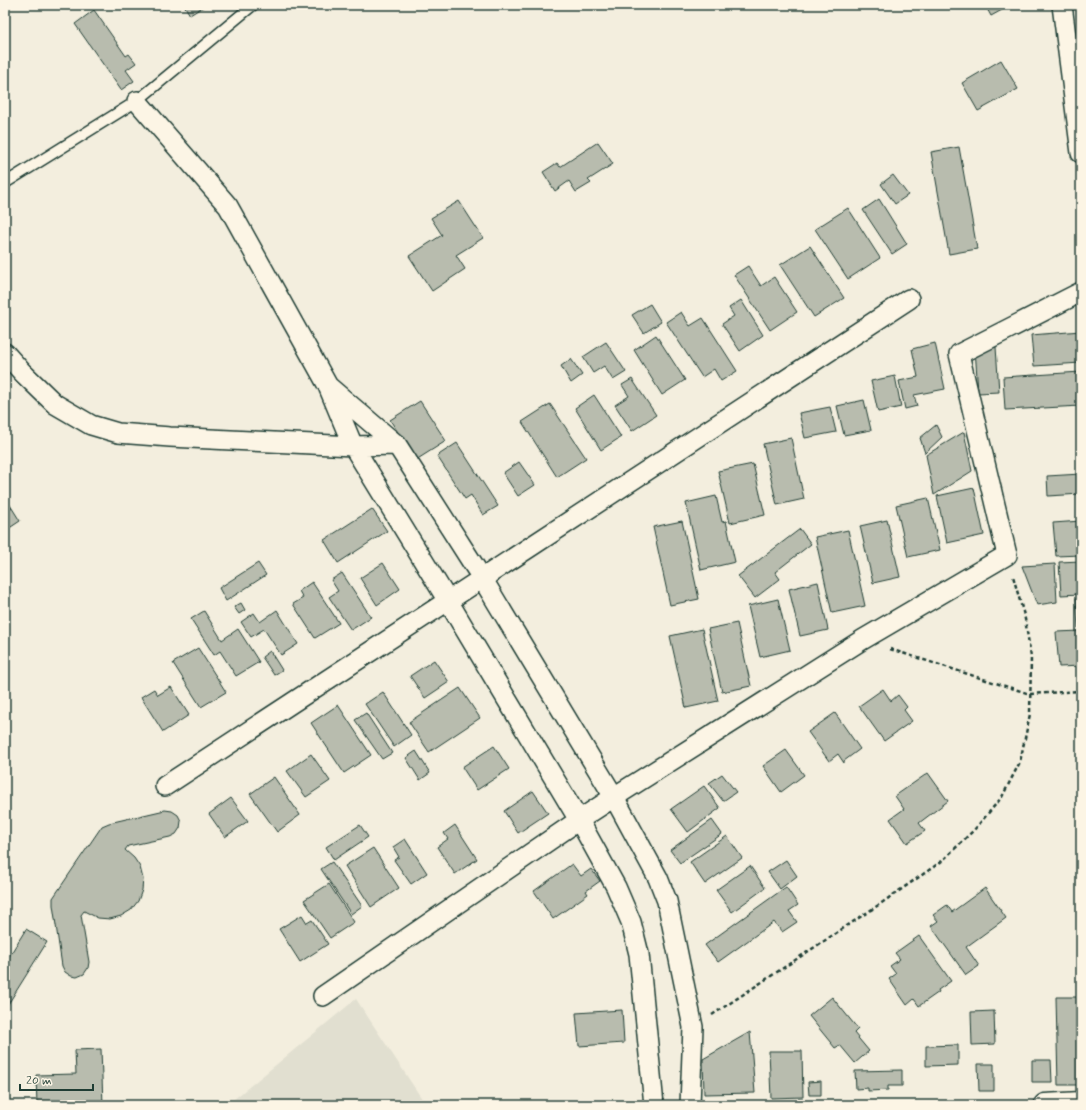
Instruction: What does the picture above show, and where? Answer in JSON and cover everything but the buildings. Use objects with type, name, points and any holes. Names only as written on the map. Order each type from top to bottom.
[{"type":"main road","points":[[1045,1105],[1081,1102]]},
{"type":"street","points":[[1062,5],[1081,153]]},
{"type":"street","points":[[137,101],[228,206],[328,386],[353,446],[579,820],[616,887],[633,929],[639,954],[654,1105]]},
{"type":"street","points":[[324,996],[614,797],[862,640],[1007,555],[959,354],[1081,292]]},
{"type":"street","points":[[165,786],[909,299]]},
{"type":"street","points":[[5,353],[55,404],[91,425],[118,433],[353,446],[397,445]]},
{"type":"street","points":[[328,386],[397,445],[482,578],[614,797],[658,878],[667,901],[693,1027],[690,1105]]},
{"type":"lane","points":[[5,183],[137,101],[253,5]]},
{"type":"path","points":[[693,1027],[942,861],[974,830],[1002,797],[1020,762],[1030,714],[1031,657],[1025,619],[1007,555]]},
{"type":"path","points":[[862,640],[1030,694],[1081,691]]},
{"type":"shaded area","points":[[356,999],[426,1105],[227,1105]]}]
